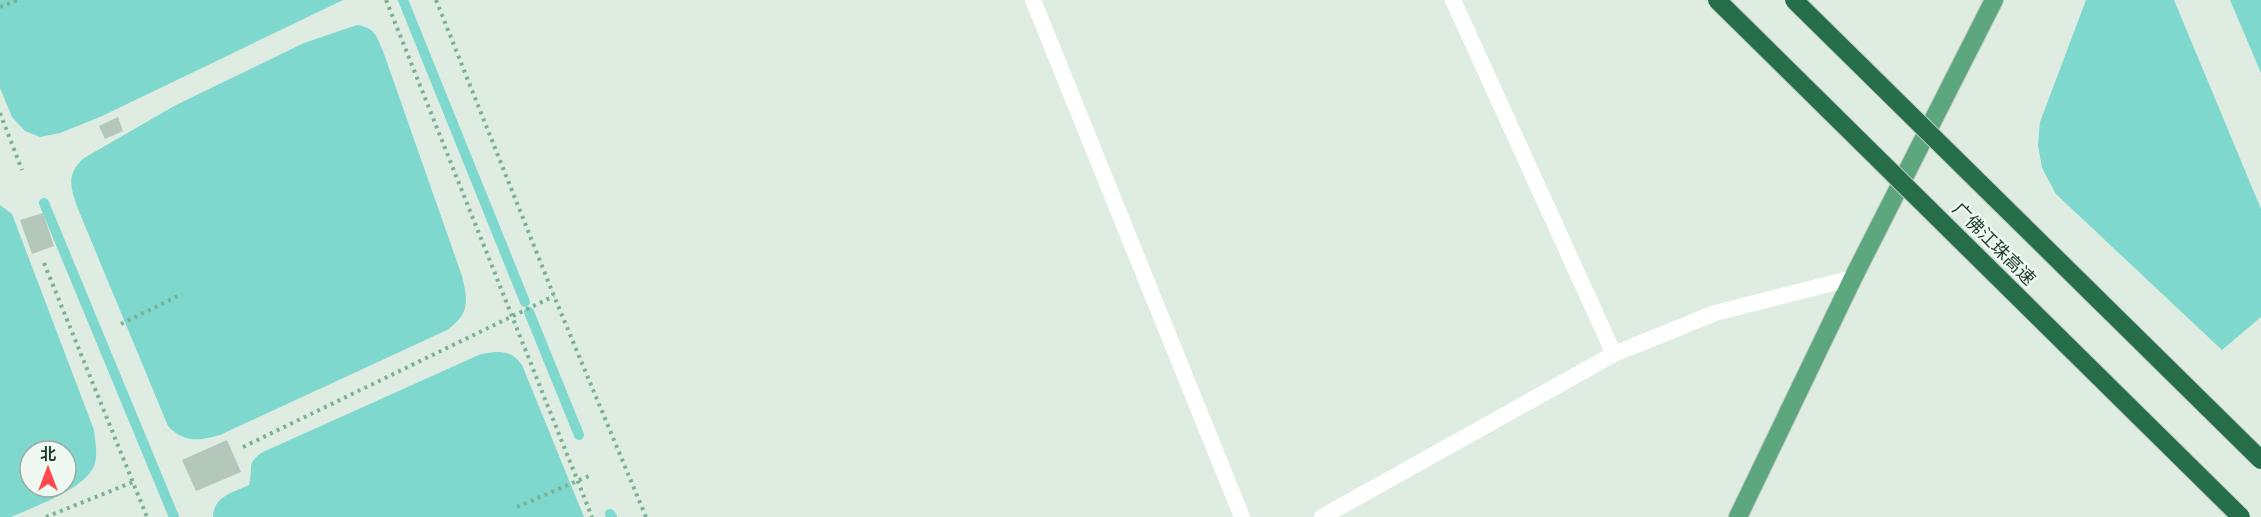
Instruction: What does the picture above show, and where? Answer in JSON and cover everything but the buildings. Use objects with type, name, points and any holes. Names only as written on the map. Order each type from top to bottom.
[{"type":"highway","name":"广佛江珠高速","points":[[1717,0],[2241,517]]},
{"type":"highway","name":"广佛江珠高速","points":[[1794,0],[2261,460]]},
{"type":"main road","points":[[1738,517],[1853,278],[1994,0]]},
{"type":"lane","points":[[1033,0],[1242,517]]},
{"type":"lane","points":[[1453,0],[1614,354]]},
{"type":"lane","points":[[1322,517],[1614,354],[1715,313],[1853,278]]},
{"type":"path","points":[[0,7],[18,0]]},
{"type":"path","points":[[386,0],[592,517]]},
{"type":"path","points":[[436,0],[554,296],[646,517]]},
{"type":"path","points":[[0,113],[22,170]]},
{"type":"path","points":[[44,262],[147,517]]},
{"type":"path","points":[[121,324],[182,294]]},
{"type":"path","points":[[243,447],[554,296]]},
{"type":"path","points":[[517,507],[591,475]]},
{"type":"path","points":[[46,517],[133,482]]},
{"type":"water","points":[[0,0],[343,0],[100,117],[60,133],[40,137],[25,131],[12,117],[0,88]]},
{"type":"water","points":[[2086,0],[2174,0],[2261,209],[2261,317],[2222,350],[2056,194],[2042,168],[2038,145],[2040,122]]},
{"type":"water","points":[[2230,0],[2261,0],[2261,73]]},
{"type":"water","points":[[357,25],[368,28],[374,33],[383,51],[462,276],[466,300],[463,312],[447,330],[220,435],[205,439],[186,438],[168,426],[78,209],[71,182],[74,170],[84,158],[176,105],[304,43]]},
{"type":"water","points":[[0,205],[12,214],[94,430],[96,451],[95,463],[91,472],[78,484],[78,439],[18,439],[18,499],[52,499],[11,517],[0,517]]},
{"type":"water","points":[[495,352],[510,354],[522,365],[584,517],[213,517],[220,500],[249,485],[252,463],[263,452],[481,354]]},
{"type":"waterway","points":[[403,0],[525,302]]},
{"type":"waterway","points":[[44,203],[174,517]]},
{"type":"waterway","points":[[529,312],[579,435]]}]
